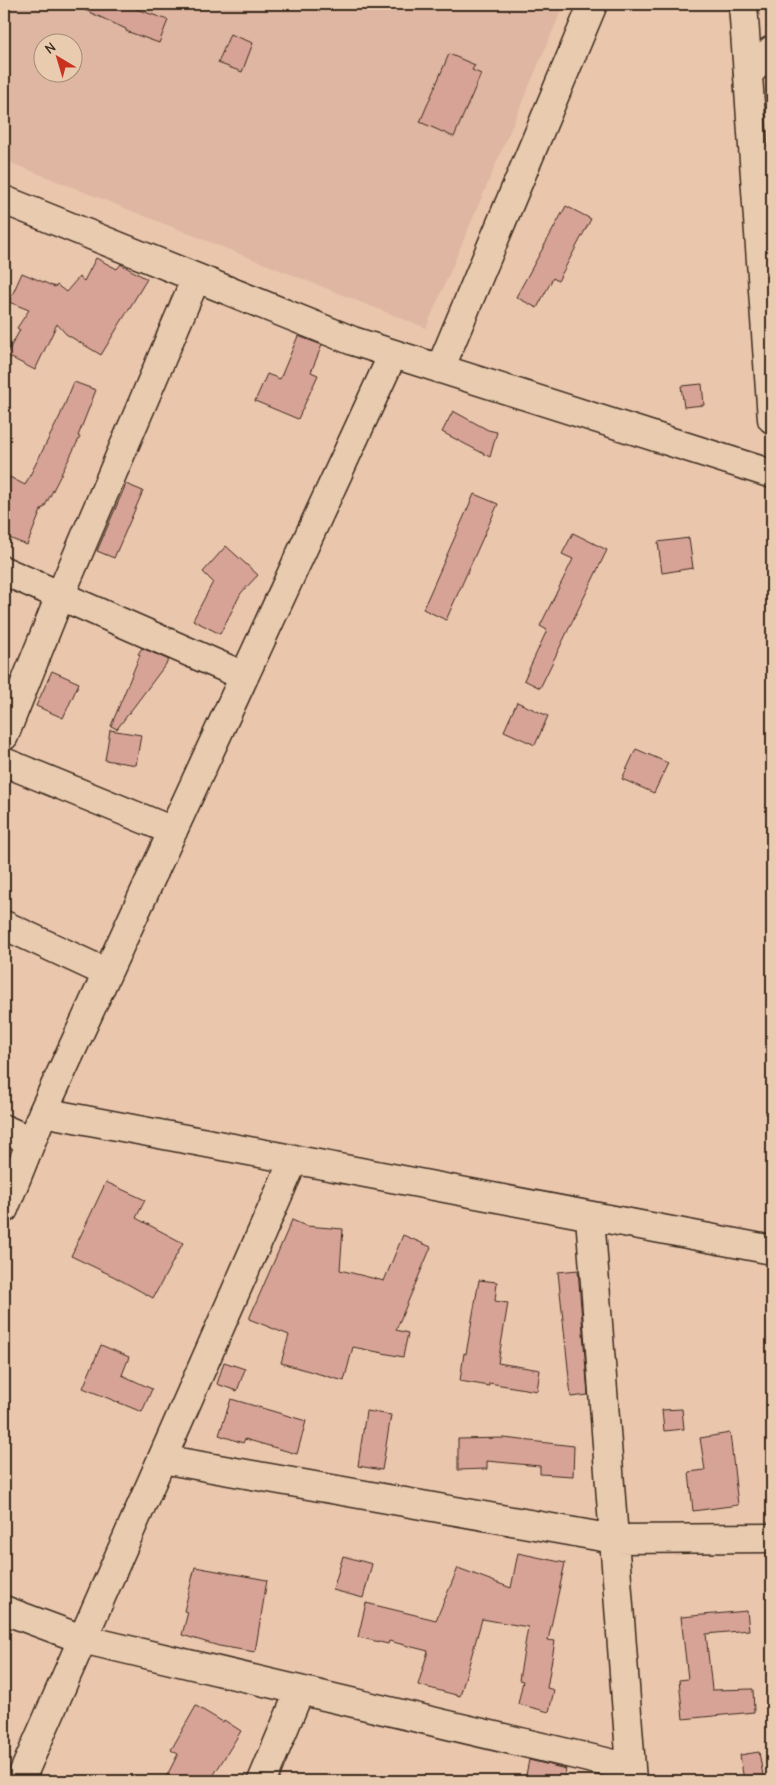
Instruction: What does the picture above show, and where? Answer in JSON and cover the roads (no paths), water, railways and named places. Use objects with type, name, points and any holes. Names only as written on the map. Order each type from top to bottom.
[{"type":"street","points":[[440,369],[593,4]]},
{"type":"street","points":[[743,4],[772,418]]},
{"type":"street","points":[[748,74],[772,50]]},
{"type":"street","points":[[5,204],[353,341],[772,474]]},
{"type":"street","points":[[4,736],[60,596],[196,278]]},
{"type":"street","points":[[4,1209],[43,1112],[393,354]]},
{"type":"street","points":[[4,570],[244,676]]},
{"type":"street","points":[[4,762],[172,831]]},
{"type":"street","points":[[4,924],[107,973]]},
{"type":"street","points":[[43,1112],[772,1250]]},
{"type":"street","points":[[4,1129],[31,1142]]},
{"type":"street","points":[[20,1781],[294,1159]]},
{"type":"street","points":[[4,1610],[82,1639],[300,1690],[631,1774],[590,1216]]},
{"type":"street","points":[[162,1459],[614,1539],[772,1538]]},
{"type":"street","points":[[262,1781],[300,1690]]}]
